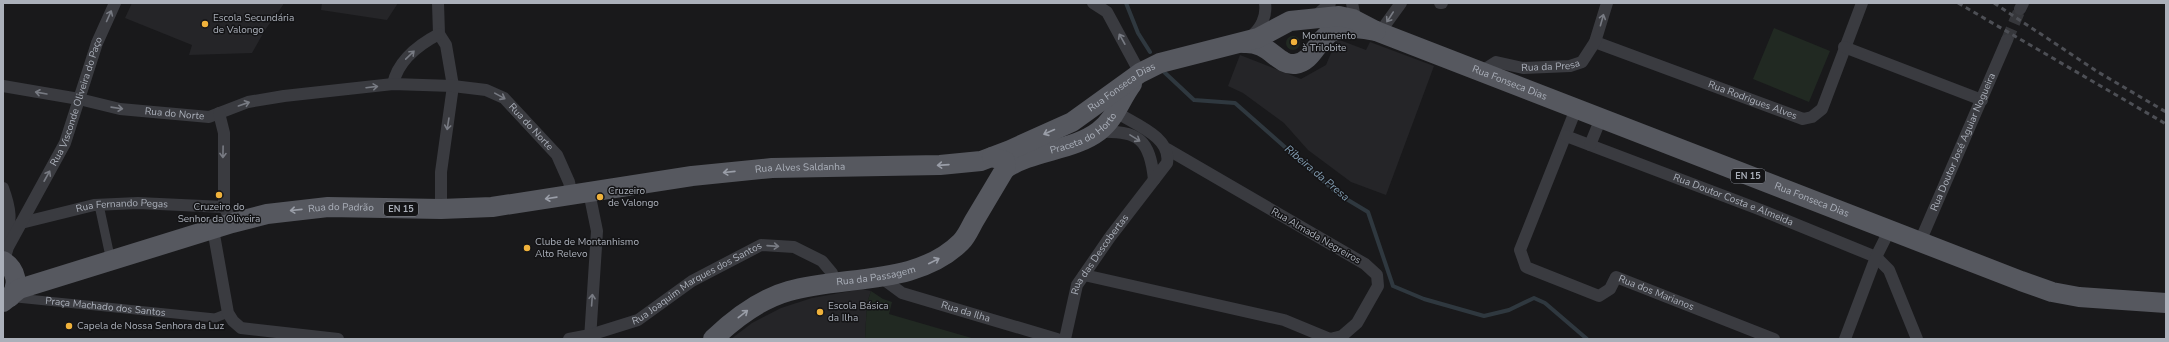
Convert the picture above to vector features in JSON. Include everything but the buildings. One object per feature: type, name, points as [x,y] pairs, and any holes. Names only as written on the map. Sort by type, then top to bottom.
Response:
[{"type":"main road","name":"Rua Fonseca Dias","points":[[1286,30],[1339,16],[1362,20],[1576,109],[1919,244],[2052,292],[2079,297],[2166,303]]},
{"type":"main road","name":"Rua Fonseca Dias","points":[[1286,30],[1279,60],[1292,65],[1306,60],[1318,44],[1335,30],[1342,29],[1362,20]]},
{"type":"main road","name":"Rua Fonseca Dias","points":[[1002,159],[1072,122],[1140,73],[1160,64],[1241,43],[1258,44],[1286,30],[1304,24],[1318,44]]},
{"type":"main road","name":"Praceta do Horto","points":[[1002,159],[1023,160],[1085,139],[1098,132],[1116,112],[1140,73]]},
{"type":"main road","points":[[1072,122],[1101,111],[1116,112]]},
{"type":"main road","name":"Rua Alves Saldanha","points":[[580,193],[692,176],[772,168],[940,165],[1002,159]]},
{"type":"main road","name":"Rua da Passagem","points":[[713,339],[747,310],[766,299],[788,291],[917,269],[933,262],[962,241],[1002,159]]},
{"type":"main road","name":"Rua do Padrão","points":[[214,229],[228,215],[267,214],[315,208],[441,210],[492,207],[580,193]]},
{"type":"main road","name":"Praça Machado dos Santos","points":[[7,300],[19,290],[214,229]]},
{"type":"main road","points":[[7,300],[15,287],[8,266]]},
{"type":"main road","name":"Praça Machado dos Santos","points":[[8,266],[26,281],[36,283],[53,279]]},
{"type":"street","name":"Rua Visconde Oliveira do Paço","points":[[8,266],[5,257],[8,247],[65,143],[97,43],[115,3]]},
{"type":"street","points":[[438,3],[439,34],[446,45],[453,86],[441,172],[441,210]]},
{"type":"street","points":[[1093,3],[1107,12],[1140,73]]},
{"type":"street","points":[[1286,30],[1330,3]]},
{"type":"street","points":[[1318,44],[1333,25],[1346,24],[1362,20],[1402,3]]},
{"type":"street","name":"Rua da Presa","points":[[1482,71],[1496,62],[1523,68],[1570,66],[1582,62],[1596,42],[1607,3]]},
{"type":"street","points":[[1862,3],[1844,48],[1982,100]]},
{"type":"street","points":[[1265,7],[1286,30]]},
{"type":"street","points":[[1265,7],[1286,30]]},
{"type":"street","points":[[1241,43],[1258,29],[1265,7]]},
{"type":"street","points":[[393,84],[396,71],[408,56],[424,42],[439,34]]},
{"type":"street","name":"Rua Doutor José Aguiar Nogueira","points":[[1919,244],[2007,40]]},
{"type":"street","name":"Rua Rodrigues Alves","points":[[1596,42],[1803,119],[1812,117],[1822,109],[1844,48]]},
{"type":"street","name":"Rua do Norte","points":[[3,86],[79,99],[100,106],[208,117],[248,102],[284,96],[393,84],[453,86],[486,90],[504,98],[557,155],[569,182],[580,193],[597,231],[590,337]]},
{"type":"street","name":"Rua dos Marianos","points":[[1576,109],[1520,250],[1526,267],[1599,296],[1610,289],[1616,277],[1774,339]]},
{"type":"street","points":[[1116,112],[1156,137],[1166,149]]},
{"type":"street","points":[[219,113],[224,133],[228,215]]},
{"type":"street","points":[[1590,145],[1601,118]]},
{"type":"street","points":[[1098,132],[1120,132],[1132,135],[1144,144],[1152,159],[1154,180]]},
{"type":"street","name":"Rua Doutor Costa e Almeida","points":[[1566,136],[1761,210],[1876,257]]},
{"type":"street","name":"Rua das Descobertas","points":[[1065,339],[1077,285],[1167,163],[1166,149]]},
{"type":"street","name":"Rua Almada Negreiros","points":[[1084,275],[1284,320],[1330,339],[1342,336],[1357,323],[1378,286],[1377,275],[1365,264],[1166,149]]},
{"type":"street","points":[[5,193],[14,205],[18,206],[34,198]]},
{"type":"street","points":[[3,242],[10,224],[5,193]]},
{"type":"street","name":"Rua Fernando Pegas","points":[[21,223],[99,205],[138,204],[228,215]]},
{"type":"street","points":[[99,205],[111,261]]},
{"type":"street","points":[[214,229],[228,314],[233,322],[241,328],[338,339]]},
{"type":"street","points":[[1846,339],[1876,257],[1889,231]]},
{"type":"street","name":"Rua Joaquim Marques dos Santos","points":[[569,339],[590,337],[638,320],[692,281],[761,245],[794,247],[822,261],[832,273],[834,282]]},
{"type":"street","points":[[1876,257],[1889,270],[1917,339]]},
{"type":"street","name":"Rua da Ilha","points":[[879,276],[902,293],[1041,337],[1057,339]]},
{"type":"street","name":"Praça Machado dos Santos","points":[[7,300],[17,298],[215,318],[228,314]]},
{"type":"shaded area","name":"Escola Secundária de Valongo","points":[[132,3],[283,3],[283,5],[265,30],[252,53],[189,55],[192,45],[125,18]]},
{"type":"shaded area","name":"Escola Secundária de Valongo","points":[[322,3],[398,3],[387,20],[321,10]]},
{"type":"shaded area","points":[[1774,28],[1830,51],[1809,102],[1753,79]]},
{"type":"shaded area","points":[[1293,36],[1298,38],[1300,43],[1298,48],[1293,50],[1288,48],[1286,43],[1288,38]]},
{"type":"shaded area","points":[[1337,39],[1366,50],[1370,42],[1434,66],[1386,195],[1351,182],[1308,150],[1284,123],[1243,93],[1228,86],[1240,55],[1301,79],[1326,65]]},
{"type":"shaded area","name":"Escola Básica da Ilha","points":[[862,289],[871,291],[867,303],[865,339],[731,339],[752,323],[781,308],[812,298]]},
{"type":"shaded area","points":[[871,291],[883,299],[892,302],[889,314],[975,339],[865,339],[867,303]]},
{"type":"waterway","name":"Ribeira da Presa","points":[[1126,3],[1138,33],[1150,52]]},
{"type":"waterway","name":"Ribeira da Presa","points":[[1163,71],[1194,100],[1235,103],[1338,194],[1368,212],[1393,286],[1424,299],[1484,316],[1509,310],[1534,298],[1545,303],[1587,339]]},
{"type":"tunnel","points":[[2007,40],[2020,9]]},
{"type":"railway","points":[[1958,3],[2166,124]]},
{"type":"railway","points":[[1994,3],[2098,72],[2166,112]]},
{"type":"place","name":"Escola Secundária de Valongo","points":[[205,24]]},
{"type":"place","name":"Monumento à Trilobite","points":[[1294,42]]},
{"type":"place","name":"Cruzeiro do Senhor da Oliveira","points":[[219,195]]},
{"type":"place","name":"Cruzeiro de Valongo","points":[[600,197]]},
{"type":"place","name":"Clube de Montanhismo Alto Relevo","points":[[527,248]]},
{"type":"place","name":"Escola Básica da Ilha","points":[[820,312]]},
{"type":"place","name":"Capela de Nossa Senhora da Luz","points":[[69,326]]}]
